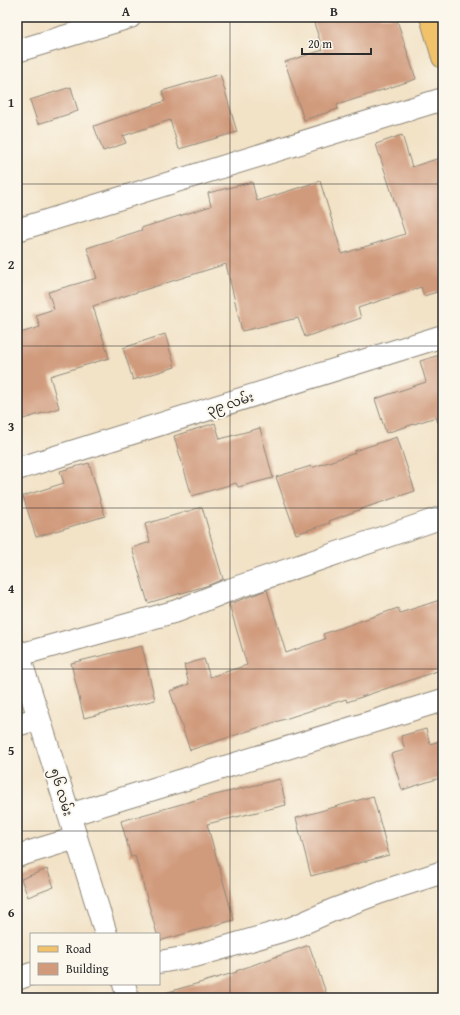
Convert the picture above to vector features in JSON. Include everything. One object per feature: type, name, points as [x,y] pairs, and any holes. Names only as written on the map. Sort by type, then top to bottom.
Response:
[{"type":"main road","points":[[431,17],[443,57]]},
{"type":"street","points":[[17,51],[130,17]]},
{"type":"street","points":[[17,230],[443,99]]},
{"type":"street","name":"၃၉ လမ်း","points":[[17,469],[443,336]]},
{"type":"street","points":[[18,653],[177,611],[232,589],[443,517]]},
{"type":"street","name":"၅၆ လမ်း","points":[[18,653],[106,933]]},
{"type":"street","points":[[69,815],[443,700]]},
{"type":"street","points":[[17,725],[39,718]]},
{"type":"street","points":[[17,856],[76,838]]},
{"type":"street","points":[[160,962],[195,956],[292,928],[333,910],[381,892],[443,872]]},
{"type":"street","points":[[17,979],[30,974]]},
{"type":"street","points":[[124,985],[128,998]]},
{"type":"building","points":[[312,17],[396,17],[416,79],[337,105],[338,109],[304,120],[285,62],[323,50]]},
{"type":"building","points":[[220,74],[237,132],[179,149],[170,120],[123,136],[126,143],[103,151],[94,126],[165,101],[162,91]]},
{"type":"building","points":[[71,87],[78,111],[38,124],[30,100]]},
{"type":"building","points":[[402,135],[412,167],[443,157],[443,290],[424,296],[421,287],[358,308],[361,318],[305,337],[298,318],[242,331],[226,264],[93,306],[109,358],[50,376],[59,408],[17,421],[17,334],[40,327],[36,315],[54,309],[48,292],[97,278],[87,248],[142,230],[141,228],[211,206],[208,193],[252,182],[257,201],[320,181],[342,254],[405,234],[376,144]]},
{"type":"building","points":[[165,334],[175,367],[133,380],[123,348]]},
{"type":"building","points":[[443,354],[443,421],[438,422],[436,417],[386,433],[375,399],[426,382],[420,361]]},
{"type":"building","points":[[215,423],[220,439],[260,428],[273,478],[238,487],[236,483],[192,496],[174,436]]},
{"type":"building","points":[[397,437],[415,491],[367,507],[329,521],[330,523],[296,534],[276,477],[311,466],[311,468],[355,453],[354,451]]},
{"type":"building","points":[[89,463],[105,516],[36,537],[23,496],[64,483],[60,471]]},
{"type":"building","points":[[202,507],[223,579],[209,585],[148,603],[132,548],[150,542],[145,524]]},
{"type":"building","points":[[267,590],[286,653],[325,639],[323,634],[398,608],[400,613],[443,599],[443,669],[347,702],[346,699],[190,750],[170,691],[189,684],[184,665],[204,659],[210,677],[247,665],[229,604]]},
{"type":"building","points":[[142,646],[155,700],[84,718],[71,663]]},
{"type":"building","points":[[426,729],[430,744],[443,740],[443,777],[402,790],[391,754],[405,750],[401,736]]},
{"type":"building","points":[[280,779],[286,805],[207,824],[234,920],[160,941],[160,933],[157,933],[135,856],[131,857],[121,821],[203,798]]},
{"type":"building","points":[[373,796],[389,855],[311,876],[296,818]]},
{"type":"building","points":[[47,869],[54,887],[28,897],[21,879]]},
{"type":"building","points":[[309,945],[328,998],[166,998],[165,993],[237,972],[236,971]]}]
